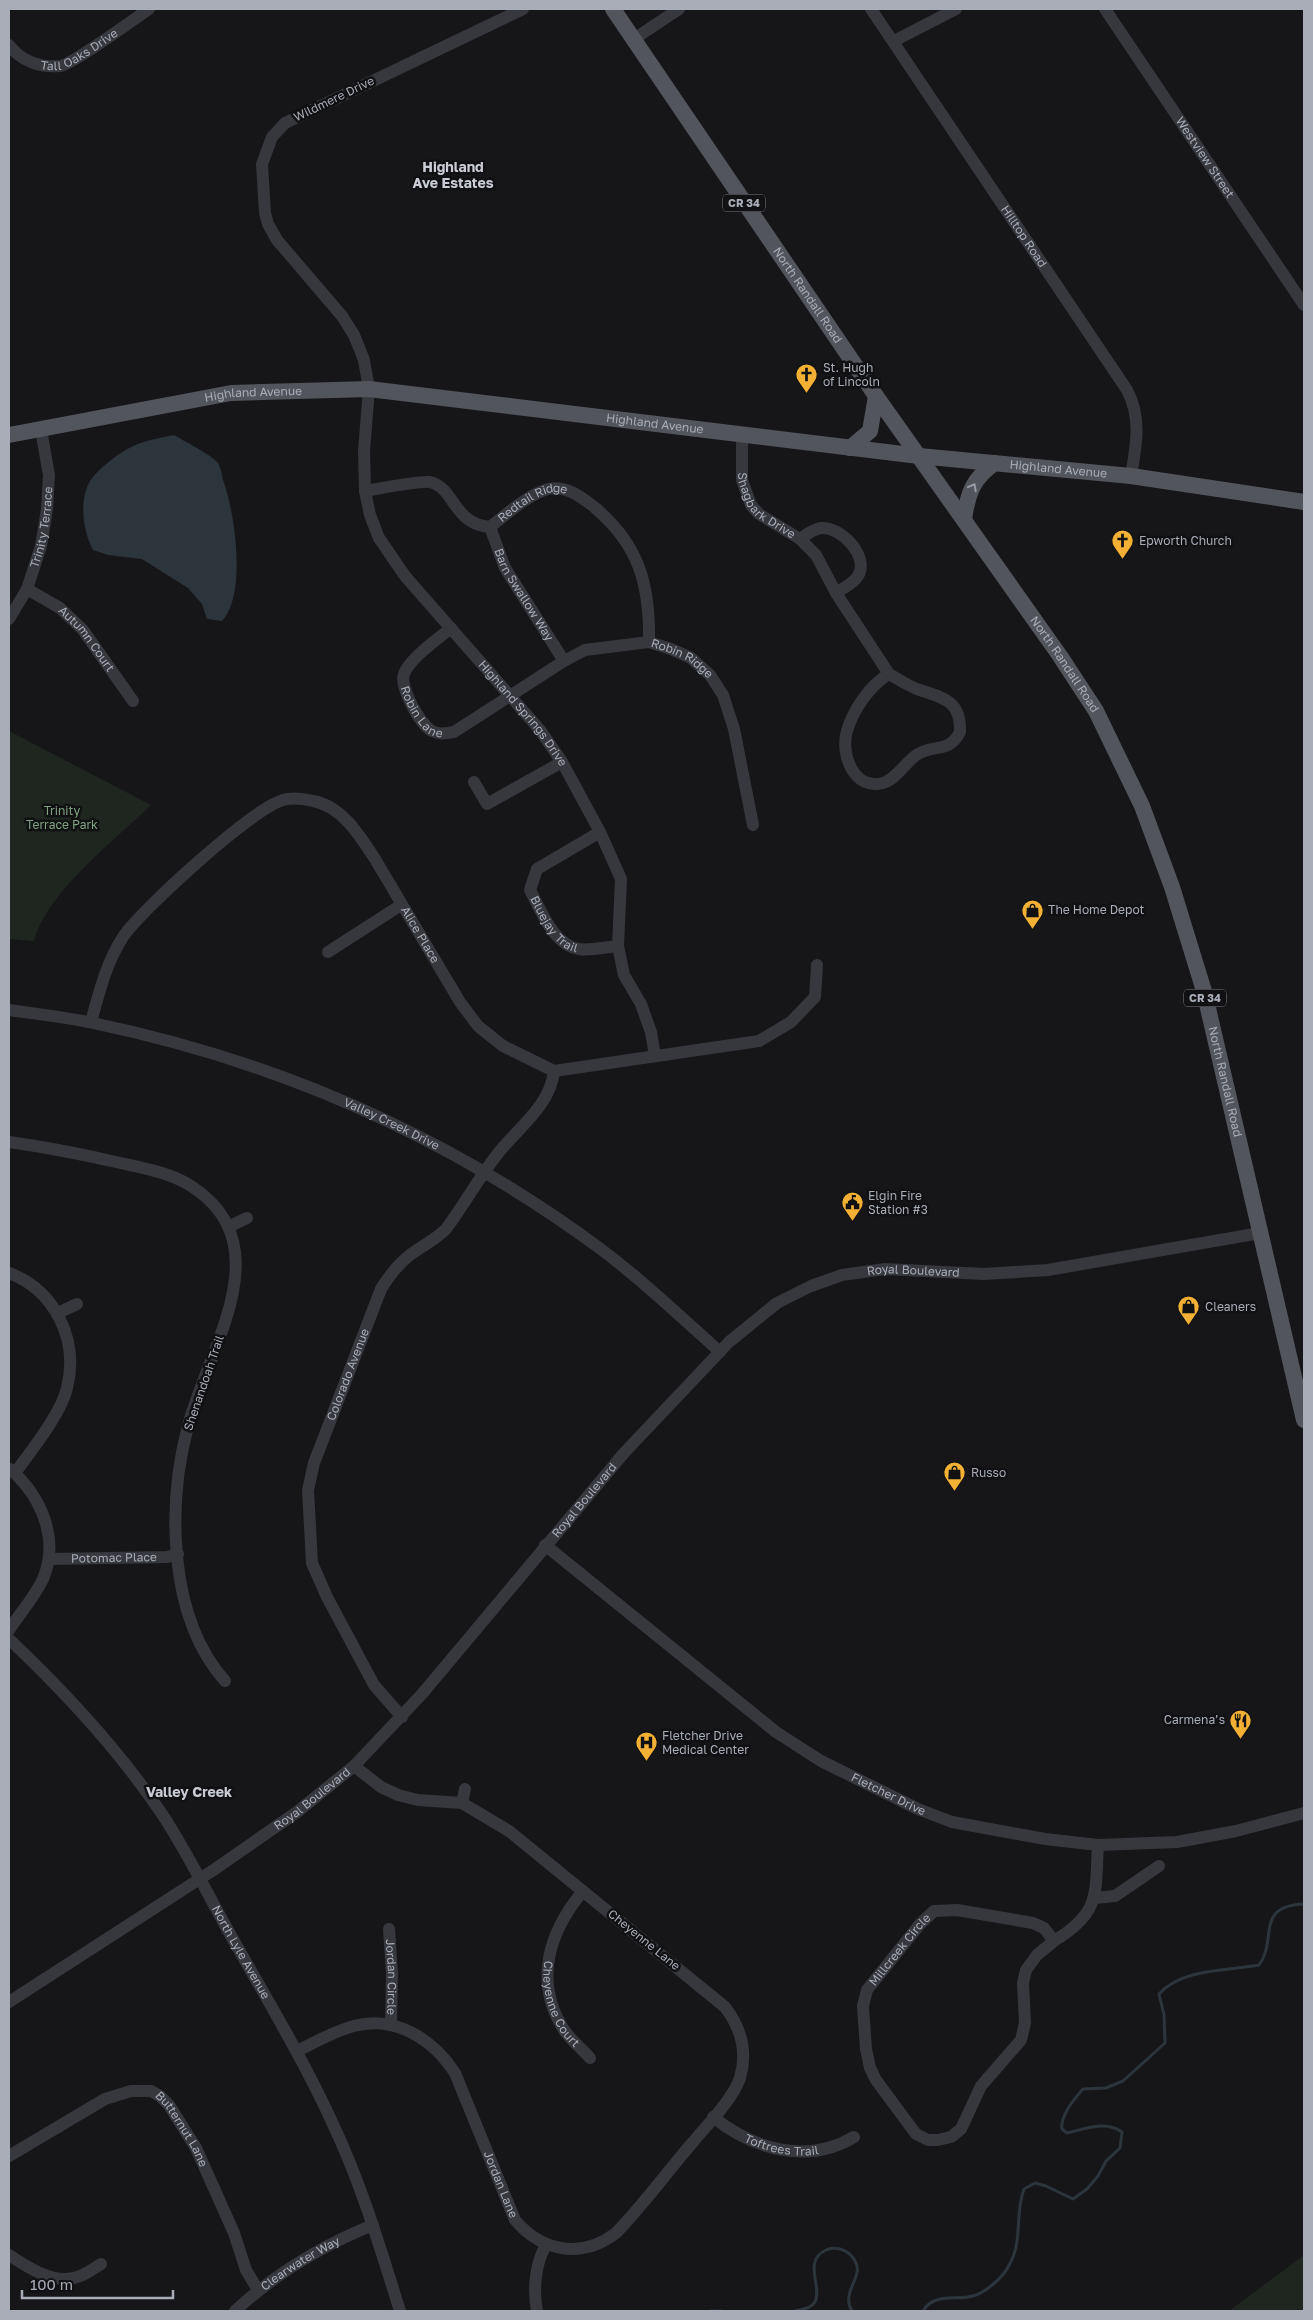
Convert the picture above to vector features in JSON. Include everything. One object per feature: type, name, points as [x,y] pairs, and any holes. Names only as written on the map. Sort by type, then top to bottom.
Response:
[{"type":"main road","name":"North Randall Road","points":[[613,9],[876,396],[1060,656],[1096,711],[1142,806],[1172,887],[1204,991],[1304,1420]]},
{"type":"main road","name":"Highland Avenue","points":[[9,436],[231,393],[369,389],[920,456],[1131,476],[1304,502]]},
{"type":"main road","points":[[850,448],[870,431],[876,396]]},
{"type":"main road","points":[[964,519],[967,498],[977,479],[981,473],[995,463]]},
{"type":"street","name":"Tall Oaks Drive","points":[[9,45],[16,54],[36,65],[62,66],[149,9]]},
{"type":"street","name":"Wildmere Drive","points":[[369,389],[367,368],[348,324],[276,240],[268,224],[262,173],[266,152],[272,137],[288,121],[523,9]]},
{"type":"street","points":[[634,39],[679,9]]},
{"type":"street","name":"Hilltop Road","points":[[871,9],[1127,390],[1133,403],[1137,428],[1131,476]]},
{"type":"street","points":[[894,41],[956,9]]},
{"type":"street","name":"Westview Street","points":[[1105,9],[1304,305]]},
{"type":"street","name":"Highland Springs Drive","points":[[369,389],[364,451],[365,491],[370,515],[379,538],[392,559],[540,730],[562,762],[600,832],[621,879],[618,946],[624,975],[641,1004],[651,1032],[655,1056]]},
{"type":"street","name":"Trinity Terrace","points":[[9,619],[27,589],[41,546],[47,510],[49,475],[41,430]]},
{"type":"street","name":"Shagbark Drive","points":[[742,435],[742,480],[748,500],[759,514],[800,539],[820,561],[836,593],[889,674],[917,689],[946,699],[958,714],[960,732],[952,744],[925,751],[909,760],[887,782],[881,784],[868,783],[852,772],[846,755],[846,733],[864,697],[876,683],[889,674]]},
{"type":"street","name":"Redtail Ridge","points":[[365,491],[430,482],[440,488],[469,522],[490,527],[528,499],[549,489],[565,490],[579,494],[621,532],[630,548],[639,568],[646,595],[649,618],[649,642]]},
{"type":"street","name":"Barn Swallow Way","points":[[490,527],[505,568],[564,661]]},
{"type":"street","name":"Shagbark Drive","points":[[800,539],[820,528],[833,529],[843,535],[857,554],[861,565],[859,575],[836,593]]},
{"type":"street","name":"Autumn Court","points":[[27,589],[60,608],[83,630],[133,700]]},
{"type":"street","name":"Robin Lane","points":[[451,628],[410,664],[404,674],[404,690],[425,726],[442,734],[454,732],[510,696]]},
{"type":"street","name":"Robin Ridge","points":[[510,696],[564,661],[585,650],[649,642],[691,658],[710,675],[723,695],[734,729],[753,825]]},
{"type":"street","points":[[474,782],[487,804],[562,762]]},
{"type":"street","name":"Alice Place","points":[[91,1022],[111,958],[136,920],[229,836],[283,800],[315,801],[336,811],[360,837],[460,1002],[478,1026],[503,1046],[554,1071]]},
{"type":"street","name":"Bluejay Trail","points":[[600,832],[537,869],[530,890],[552,930],[565,943],[579,949],[618,946]]},
{"type":"street","points":[[328,952],[401,905]]},
{"type":"street","points":[[554,1071],[759,1041],[791,1022],[816,997],[817,965]]},
{"type":"street","name":"Valley Creek Drive","points":[[9,1010],[91,1022],[191,1046],[256,1066],[319,1089],[415,1134],[484,1174],[598,1247],[650,1288],[720,1352]]},
{"type":"street","name":"Colorado Avenue","points":[[402,1717],[374,1685],[326,1597],[312,1563],[308,1490],[314,1463],[381,1289],[394,1269],[410,1254],[437,1238],[446,1229],[510,1139],[542,1104],[552,1085],[554,1071]]},
{"type":"street","name":"Shenandoah Trail","points":[[9,1142],[89,1156],[175,1178],[203,1195],[223,1214],[230,1226],[234,1250],[235,1291],[188,1426],[176,1501],[174,1532],[183,1589],[192,1623],[204,1652],[226,1681]]},
{"type":"street","points":[[230,1226],[247,1218]]},
{"type":"street","name":"Royal Boulevard","points":[[9,2002],[201,1878],[297,1812],[354,1766],[402,1717],[624,1453],[720,1352],[748,1325],[776,1303],[804,1288],[842,1275],[885,1269],[984,1274],[1048,1270],[1260,1233]]},
{"type":"street","points":[[9,1273],[21,1277],[37,1289],[58,1313],[64,1327],[70,1358],[67,1388],[61,1404],[12,1470],[30,1489],[40,1507],[48,1533],[50,1559],[33,1597],[9,1630]]},
{"type":"street","points":[[58,1313],[77,1304]]},
{"type":"street","name":"Fletcher Drive","points":[[545,1545],[776,1732],[821,1761],[918,1810],[952,1822],[1045,1839],[1098,1845],[1177,1842],[1236,1831],[1304,1813]]},
{"type":"street","name":"Potomac Place","points":[[50,1559],[166,1557],[178,1554]]},
{"type":"street","name":"North Lyle Avenue","points":[[9,1639],[72,1702],[141,1784],[201,1878],[232,1938],[297,2051],[333,2123],[372,2225],[400,2311]]},
{"type":"street","name":"Cheyenne Lane","points":[[354,1766],[381,1786],[398,1795],[418,1800],[462,1803],[509,1831],[714,1996],[732,2016],[742,2038],[743,2064],[739,2081],[713,2118]]},
{"type":"street","points":[[462,1803],[465,1789]]},
{"type":"street","name":"Millcreek Circle","points":[[1054,1941],[1044,1928],[1033,1923],[957,1910],[940,1910],[930,1914],[920,1924],[869,1987],[863,2006],[868,2062],[876,2080],[916,2134],[928,2140],[938,2140],[951,2137],[962,2129],[981,2086],[1020,2040],[1025,2023],[1024,1983],[1026,1970],[1037,1955],[1054,1941],[1079,1925],[1086,1916],[1095,1898],[1098,1845]]},
{"type":"street","points":[[1095,1898],[1116,1896],[1159,1866]]},
{"type":"street","name":"Cheyenne Court","points":[[584,1891],[566,1913],[557,1929],[551,1946],[548,1969],[550,1995],[560,2023],[590,2058]]},
{"type":"street","name":"Jordan Circle","points":[[389,1928],[392,1974],[391,2025]]},
{"type":"street","name":"Jordan Lane","points":[[297,2051],[356,2025],[391,2025],[428,2041],[447,2061],[461,2086],[511,2213],[529,2235],[546,2245],[567,2248],[590,2246],[616,2233],[713,2118]]},
{"type":"street","name":"Butternut Lane","points":[[9,2156],[105,2099],[131,2091],[151,2090],[169,2105],[196,2148],[231,2226],[246,2270],[258,2290]]},
{"type":"street","name":"Toftrees Trail","points":[[713,2118],[739,2136],[765,2147],[786,2151],[805,2151],[834,2146],[854,2136]]},
{"type":"street","name":"Clearwater Way","points":[[235,2311],[258,2290],[329,2246],[372,2225]]},
{"type":"street","points":[[537,2311],[536,2277],[539,2261],[546,2245]]},
{"type":"street","points":[[9,2255],[51,2277],[64,2279],[78,2277],[102,2264]]},
{"type":"green space","name":"Trinity Terrace Park","points":[[9,731],[151,805],[102,850],[67,886],[41,923],[34,941],[9,939]]},
{"type":"green space","points":[[1304,2255],[1304,2311],[1229,2311]]},
{"type":"shaded area","points":[[174,435],[214,459],[221,470],[235,532],[236,553],[234,592],[230,609],[222,621],[207,619],[202,604],[188,588],[142,559],[108,555],[93,550],[87,534],[83,508],[84,499],[89,483],[97,472],[115,457],[133,446]]},
{"type":"waterway","points":[[923,2311],[934,2301],[976,2295],[999,2279],[1008,2267],[1016,2247],[1021,2199],[1024,2189],[1035,2183],[1046,2186],[1073,2199],[1087,2189],[1098,2176],[1106,2161],[1120,2148],[1122,2132],[1115,2128],[1095,2126],[1067,2133],[1062,2129],[1063,2119],[1065,2113],[1083,2089],[1106,2088],[1123,2081],[1165,2043],[1164,2015],[1159,1994],[1180,1979],[1193,1975],[1259,1965],[1267,1945],[1273,1918],[1279,1911],[1288,1906],[1304,1904]]},
{"type":"waterway","points":[[795,2311],[809,2307],[815,2302],[817,2296],[814,2275],[815,2261],[826,2250],[834,2248],[849,2253],[857,2267],[849,2297],[852,2311]]},
{"type":"waterway","points":[[710,2311],[722,2311]]},
{"type":"place","name":"St. Hugh of Lincoln","points":[[807,394]]},
{"type":"place","name":"Epworth Church","points":[[1123,560]]},
{"type":"place","name":"The Home Depot","points":[[1032,929]]},
{"type":"place","name":"Elgin Fire Station #3","points":[[852,1222]]},
{"type":"place","name":"Cleaners","points":[[1189,1326]]},
{"type":"place","name":"Russo","points":[[955,1492]]},
{"type":"place","name":"Carmena’s","points":[[1241,1739]]},
{"type":"place","name":"Fletcher Drive Medical Center","points":[[646,1762]]},
{"type":"district","name":"Highland Ave Estates","points":[[453,176]]},
{"type":"district","name":"Valley Creek","points":[[189,1792]]}]
